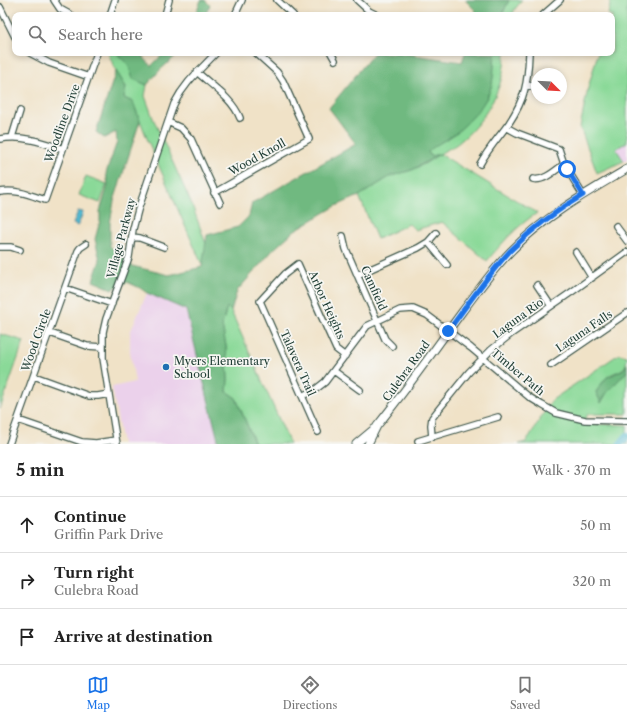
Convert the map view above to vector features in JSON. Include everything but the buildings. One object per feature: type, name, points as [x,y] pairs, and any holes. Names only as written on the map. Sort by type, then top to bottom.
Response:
[{"type":"main road","name":"Culebra Road","points":[[368,444],[377,426],[488,277],[511,251],[539,226],[583,195],[627,169]]},
{"type":"main road","name":"Culebra Road","points":[[356,444],[377,426]]},
{"type":"street","points":[[54,0],[60,8],[66,12]]},
{"type":"street","points":[[111,12],[115,0]]},
{"type":"street","points":[[166,12],[170,0]]},
{"type":"street","points":[[236,12],[242,0]]},
{"type":"street","points":[[277,0],[290,12]]},
{"type":"street","points":[[357,0],[371,12]]},
{"type":"street","points":[[547,12],[560,0]]},
{"type":"street","points":[[0,8],[12,31]]},
{"type":"street","points":[[36,56],[49,63],[89,77]]},
{"type":"street","name":"Woodline Drive","points":[[0,192],[18,192],[45,200],[96,56]]},
{"type":"street","name":"Village Parkway","points":[[116,442],[102,347],[104,325],[129,257],[138,210],[168,122],[179,95],[197,72],[213,56]]},
{"type":"street","name":"Wood Knoll","points":[[214,193],[309,139],[283,81],[279,75],[259,56]]},
{"type":"street","points":[[333,56],[335,60]]},
{"type":"street","points":[[480,164],[492,144],[506,127],[522,99],[526,85],[529,56]]},
{"type":"street","points":[[197,72],[230,101],[240,118]]},
{"type":"street","points":[[526,85],[531,86]]},
{"type":"street","points":[[12,137],[20,111]]},
{"type":"street","points":[[168,122],[181,128],[191,139],[214,193],[220,203]]},
{"type":"street","points":[[506,127],[517,133],[559,149],[564,164],[583,195]]},
{"type":"street","points":[[0,139],[12,137],[31,139],[63,149]]},
{"type":"street","points":[[533,179],[537,180],[544,177],[554,172],[564,164]]},
{"type":"street","points":[[616,226],[627,241]]},
{"type":"street","points":[[357,275],[418,248],[428,242],[436,233]]},
{"type":"street","name":"Camfield","points":[[342,236],[346,249],[377,320],[386,339],[392,346]]},
{"type":"street","points":[[132,237],[140,238],[164,247]]},
{"type":"street","points":[[428,242],[447,265]]},
{"type":"street","name":"Wood Circle","points":[[10,444],[78,251],[86,244]]},
{"type":"street","points":[[0,247],[11,247],[20,250]]},
{"type":"street","points":[[576,252],[592,278]]},
{"type":"street","name":"Laguna Rio","points":[[432,437],[430,425],[432,418],[456,387],[484,357],[510,334],[592,278],[627,252]]},
{"type":"street","name":"Arbor Heights","points":[[260,301],[285,274],[298,264],[336,348],[345,356]]},
{"type":"street","points":[[537,285],[551,306]]},
{"type":"street","points":[[65,288],[112,304]]},
{"type":"street","name":"Talavera Trail","points":[[260,301],[318,432]]},
{"type":"street","name":"Timber Path","points":[[302,396],[322,385],[364,329],[377,320],[400,310],[412,309],[422,312],[484,357],[529,397],[556,413],[585,420],[627,420]]},
{"type":"street","name":"Laguna Falls","points":[[551,364],[627,313]]},
{"type":"street","points":[[50,333],[87,346],[102,347]]},
{"type":"street","points":[[334,370],[360,390]]},
{"type":"street","points":[[34,376],[89,396],[109,394]]},
{"type":"street","points":[[418,441],[498,417]]},
{"type":"street","points":[[18,420],[82,442],[116,442]]},
{"type":"shaded area","points":[[627,142],[627,159],[624,161],[616,149]]},
{"type":"shaded area","name":"Myers Elementary School","points":[[147,293],[186,310],[219,444],[122,444],[112,387],[135,382],[130,351],[130,333]]},
{"type":"green space","points":[[201,0],[205,0],[210,5],[206,12],[196,12]]},
{"type":"green space","points":[[465,0],[509,0],[503,12],[476,11]]},
{"type":"green space","points":[[509,0],[522,0],[514,12],[503,12]]},
{"type":"green space","points":[[611,0],[627,0],[627,142],[616,149],[624,161],[597,173],[580,127],[588,88],[597,56],[615,56],[615,12],[609,12]]},
{"type":"green space","points":[[109,56],[119,56],[128,64],[133,79],[147,85],[145,96],[153,118],[192,205],[206,244],[203,267],[148,141],[133,102],[124,98],[126,87]]},
{"type":"green space","points":[[119,56],[143,56],[151,66],[161,56],[176,56],[160,70],[147,85],[133,79],[128,64]]},
{"type":"green space","points":[[372,56],[421,56],[462,62],[464,56],[495,56],[494,72],[490,91],[482,105],[467,123],[456,133],[428,152],[431,156],[440,154],[412,170],[391,176],[359,196],[336,206],[295,230],[273,250],[237,291],[231,311],[227,307],[222,325],[226,346],[228,379],[227,392],[236,398],[255,444],[219,444],[186,310],[147,293],[127,282],[112,289],[93,281],[100,260],[95,239],[100,221],[100,211],[108,185],[106,173],[117,142],[116,132],[104,138],[96,132],[116,71],[126,87],[124,98],[133,102],[140,121],[114,201],[110,223],[110,246],[132,266],[169,275],[202,267],[207,235],[238,227],[249,216],[252,203],[356,144],[329,108]]},
{"type":"green space","points":[[495,56],[505,56],[504,66],[497,92],[484,115],[467,135],[455,145],[440,154],[537,213],[510,235],[487,261],[442,222],[415,230],[409,224],[377,239],[359,196],[391,176],[412,170],[439,154],[431,156],[428,152],[434,145],[455,134],[487,98],[492,84]]},
{"type":"green space","points":[[86,176],[107,184],[100,203],[79,195]]},
{"type":"green space","points":[[227,306],[231,311],[290,444],[255,444],[236,398],[227,392],[228,379],[226,346],[222,325]]},
{"type":"green space","points":[[0,334],[24,341],[0,409]]},
{"type":"green space","points":[[619,354],[627,356],[625,366],[623,369],[613,373],[605,379],[596,392],[601,403],[606,394],[627,371],[627,414],[588,414],[582,424],[627,425],[627,444],[518,444],[526,442],[552,400]]},
{"type":"green space","points":[[627,364],[627,371],[606,394],[601,403],[596,392],[606,378],[624,369]]},
{"type":"water","points":[[78,211],[83,212],[78,226],[73,224]]},
{"type":"waterway","points":[[620,444],[627,436]]},
{"type":"place","name":"Myers Elementary School","points":[[166,367]]},
{"type":"route","points":[[448,331],[488,277],[511,251],[539,226],[583,195],[567,169]]}]
